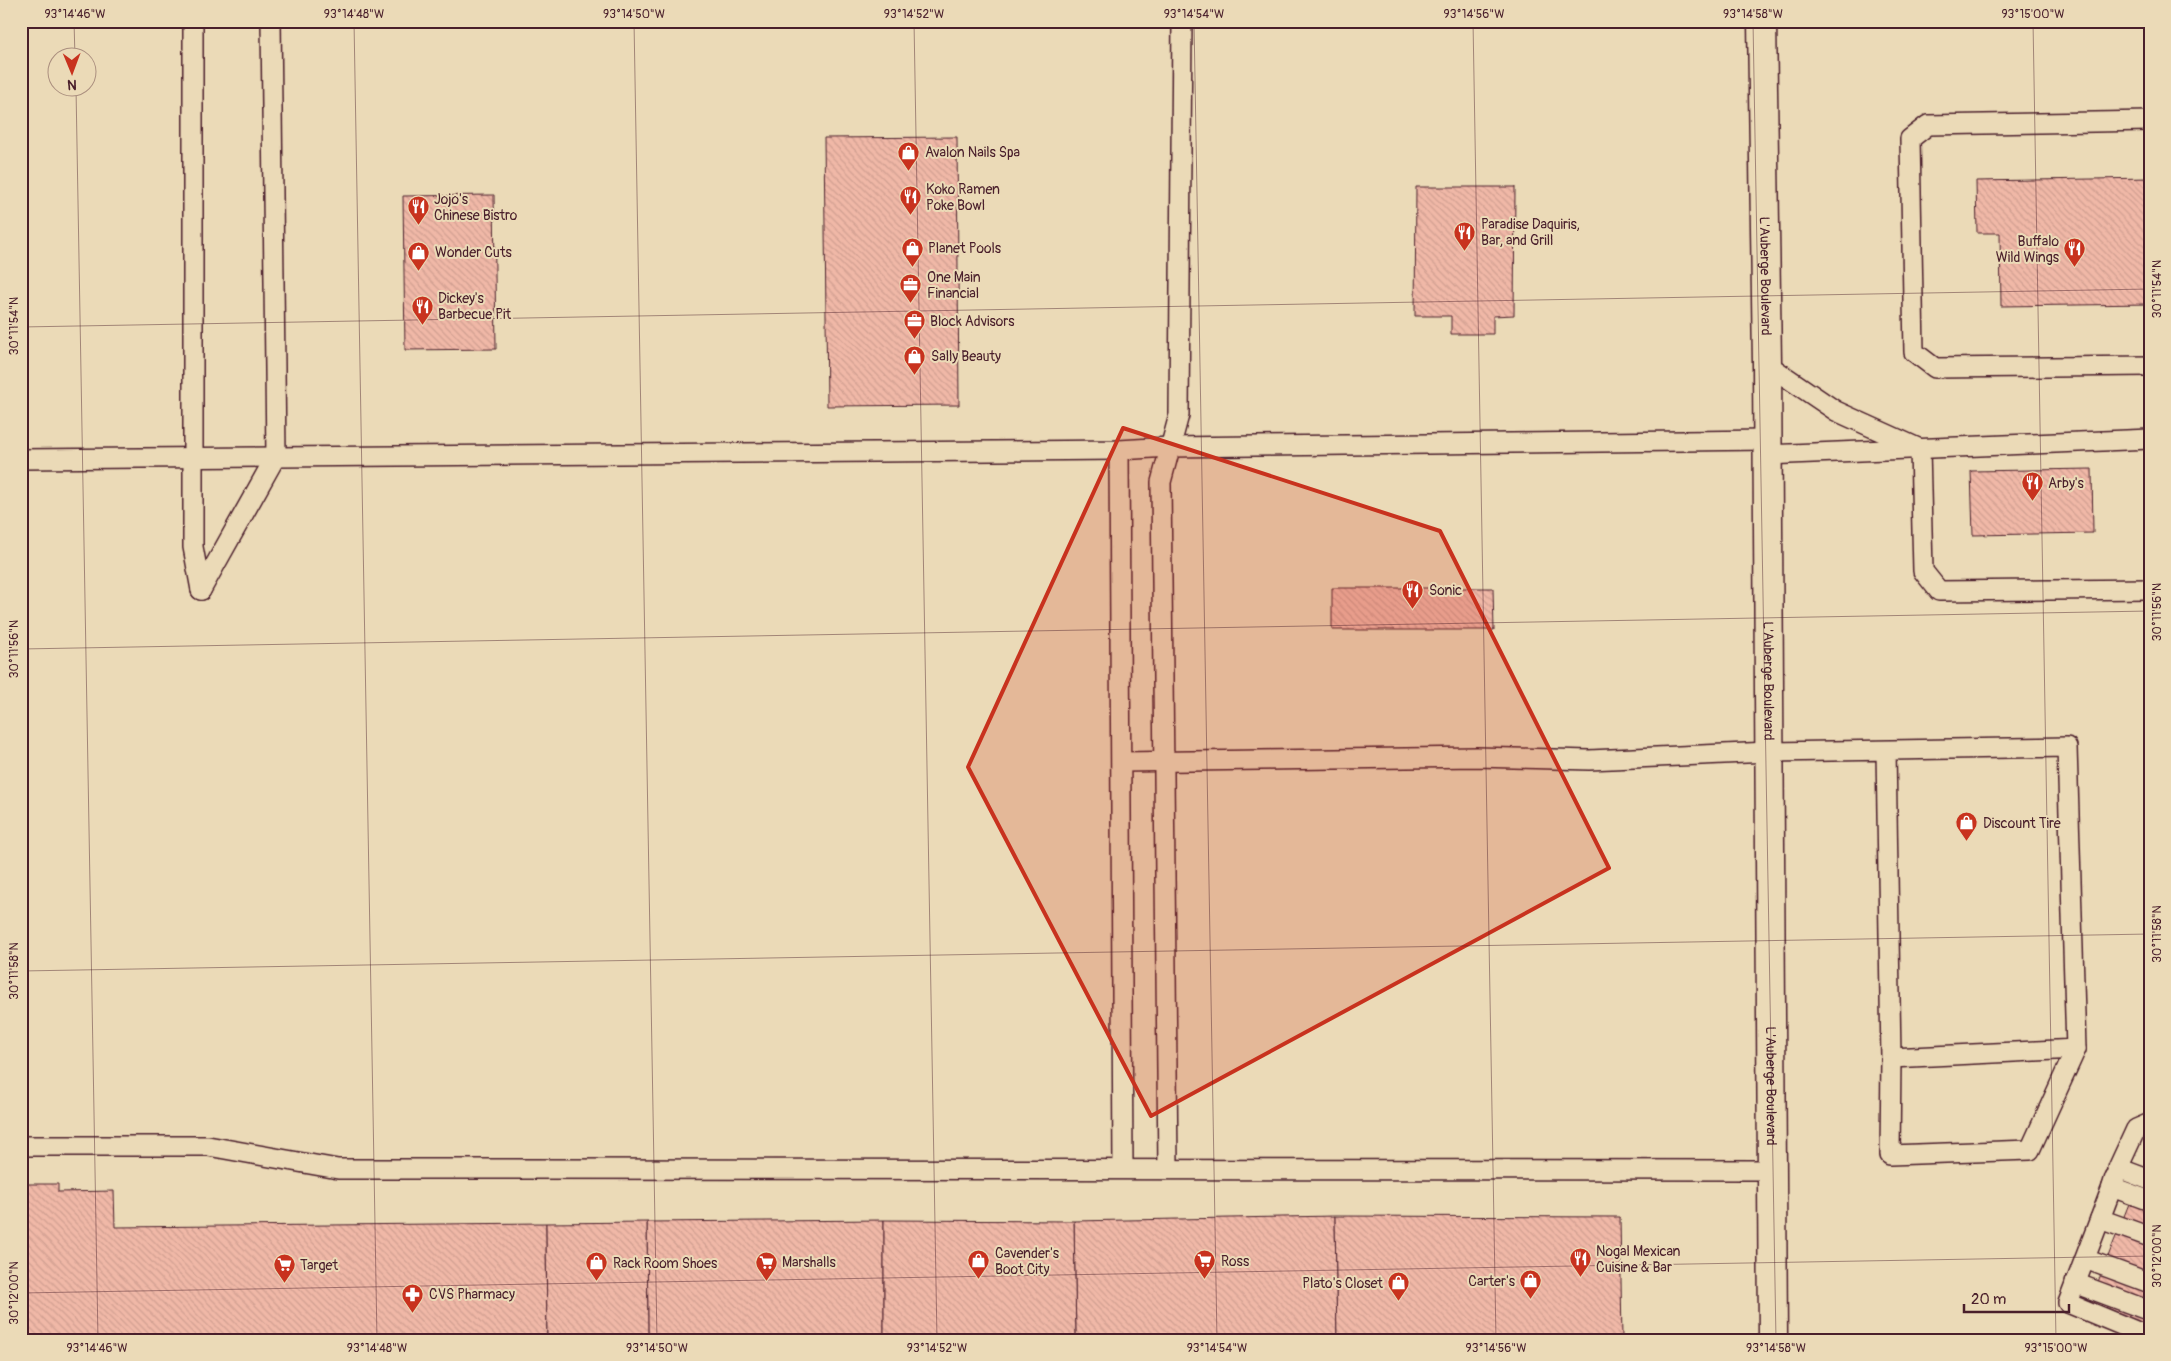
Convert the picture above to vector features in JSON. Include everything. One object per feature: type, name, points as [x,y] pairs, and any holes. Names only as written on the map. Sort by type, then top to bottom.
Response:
[{"type":"street","name":"L'Auberge Boulevard","points":[[1762,21],[1768,448],[1773,1340]]},
{"type":"lane","points":[[194,21],[195,457],[193,547],[201,590],[276,456],[271,21]]},
{"type":"lane","points":[[1168,1168],[1161,482],[1179,415],[1182,21]]},
{"type":"lane","points":[[2150,121],[1928,126],[1910,139],[1914,352],[1935,368],[2150,366]]},
{"type":"lane","points":[[1767,364],[1836,411],[1920,449]]},
{"type":"lane","points":[[21,458],[1119,450],[1169,447],[1920,449],[2150,439]]},
{"type":"lane","points":[[1920,449],[1923,571],[1939,592],[2150,589]]},
{"type":"lane","points":[[1119,450],[1123,1169]]},
{"type":"lane","points":[[1122,762],[1477,757],[1589,760],[1769,752],[2067,747],[2076,1049],[2030,1150],[1890,1155],[1891,1058],[1886,751]]},
{"type":"lane","points":[[1891,1058],[2076,1049]]},
{"type":"lane","points":[[2150,1123],[2136,1129],[2118,1168],[2068,1303],[2150,1337]]},
{"type":"lane","points":[[21,1146],[208,1146],[338,1169],[1168,1168],[1772,1170]]},
{"type":"lane","points":[[2118,1168],[2150,1180]]},
{"type":"lane","points":[[2112,1187],[2150,1201]]},
{"type":"lane","points":[[2100,1219],[2150,1237]]},
{"type":"lane","points":[[2085,1259],[2150,1283]]},
{"type":"lane","points":[[2075,1283],[2150,1311]]},
{"type":"highlighted area","points":[[1123,428],[1440,531],[1609,868],[1151,1116],[968,767]]},
{"type":"building","points":[[957,137],[959,405],[827,406],[824,138]]},
{"type":"building","name":"Buffalo Wild Wings","points":[[2150,178],[2150,304],[2001,306],[2000,233],[1977,233],[1976,181]]},
{"type":"building","name":"Paradise Daquiris, Bar, and Grill","points":[[1416,187],[1515,187],[1514,315],[1493,316],[1493,334],[1451,334],[1451,316],[1415,316]]},
{"type":"building","points":[[494,195],[496,349],[405,350],[403,196]]},
{"type":"building","name":"Arby's","points":[[2092,469],[2093,533],[1973,535],[1971,471]]},
{"type":"building","name":"Sonic","points":[[1332,588],[1493,588],[1494,630],[1332,630]]},
{"type":"building","points":[[2142,1171],[2150,1174],[2150,1340],[2084,1317]]},
{"type":"building","name":"Target","points":[[21,1184],[58,1184],[58,1192],[114,1191],[115,1227],[546,1223],[547,1340],[21,1340]]},
{"type":"building","name":"Ross","points":[[1335,1216],[1337,1340],[1076,1340],[1074,1221]]},
{"type":"building","points":[[1335,1216],[1620,1217],[1622,1340],[1337,1340]]},
{"type":"building","name":"Marshalls","points":[[884,1220],[884,1340],[648,1340],[647,1222]]},
{"type":"building","name":"Cavender's Boot City","points":[[884,1220],[1074,1221],[1076,1340],[884,1340]]},
{"type":"building","name":"Rack Room Shoes","points":[[647,1222],[648,1340],[547,1340],[546,1223]]},
{"type":"place","name":"Avalon Nails Spa","points":[[909,171]]},
{"type":"place","name":"Koko Ramen Poke Bowl","points":[[910,216]]},
{"type":"place","name":"Jojo's Chinese Bistro","points":[[418,226]]},
{"type":"place","name":"Paradise Daquiris, Bar, and Grill","points":[[1465,251]]},
{"type":"place","name":"Planet Pools","points":[[912,267]]},
{"type":"place","name":"Buffalo Wild Wings","points":[[2075,268]]},
{"type":"place","name":"Wonder Cuts","points":[[419,271]]},
{"type":"place","name":"One Main Financial","points":[[911,304]]},
{"type":"place","name":"Dickey's Barbecue Pit","points":[[422,325]]},
{"type":"place","name":"Block Advisors","points":[[914,340]]},
{"type":"place","name":"Sally Beauty","points":[[915,375]]},
{"type":"place","name":"Arby's","points":[[2032,502]]},
{"type":"place","name":"Sonic","points":[[1413,609]]},
{"type":"place","name":"Discount Tire","points":[[1967,842]]},
{"type":"place","name":"Nogal Mexican Cuisine & Bar","points":[[1580,1278]]},
{"type":"place","name":"Cavender's Boot City","points":[[979,1280]]},
{"type":"place","name":"Ross","points":[[1205,1280]]},
{"type":"place","name":"Marshalls","points":[[766,1281]]},
{"type":"place","name":"Rack Room Shoes","points":[[597,1282]]},
{"type":"place","name":"Target","points":[[284,1284]]},
{"type":"place","name":"Carter's","points":[[1531,1300]]},
{"type":"place","name":"Plato's Closet","points":[[1399,1302]]},
{"type":"place","name":"CVS Pharmacy","points":[[413,1313]]}]
